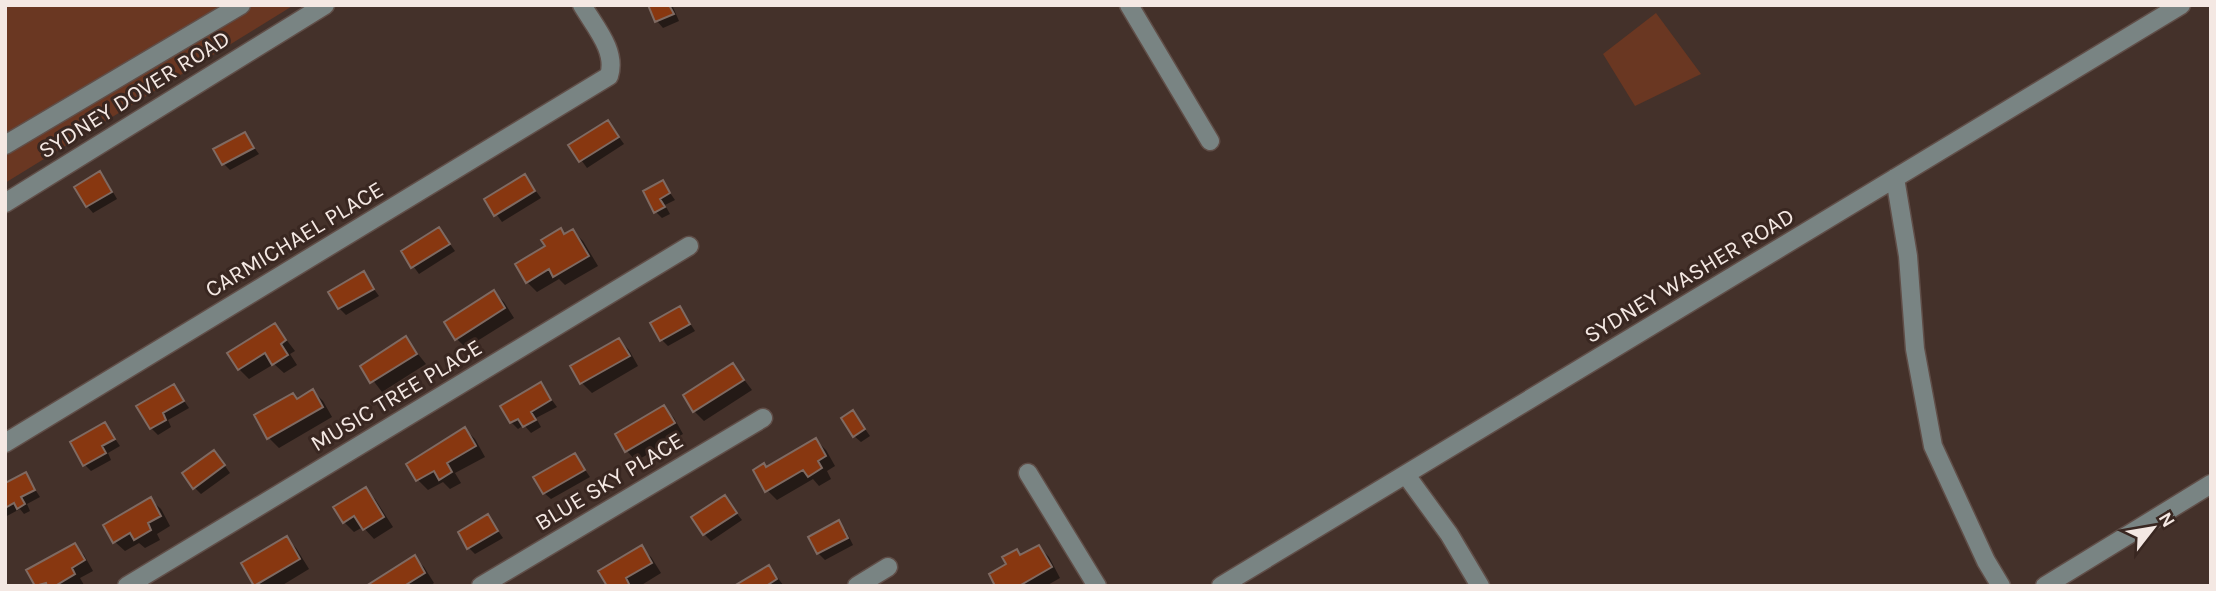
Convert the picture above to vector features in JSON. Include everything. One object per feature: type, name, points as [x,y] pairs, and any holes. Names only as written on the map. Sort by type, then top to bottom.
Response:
[{"type":"street","points":[[5,145],[241,5]]},
{"type":"street","name":"SYDNEY DOVER ROAD","points":[[5,203],[325,5]]},
{"type":"street","name":"CARMICHAEL PLACE","points":[[5,443],[609,76],[612,65],[609,51],[582,5]]},
{"type":"street","points":[[1129,5],[1210,141]]},
{"type":"street","name":"SYDNEY WASHER ROAD","points":[[1221,586],[2181,5]]},
{"type":"street","points":[[1895,178],[1908,256],[1915,349],[1933,446],[1986,561],[2001,586]]},
{"type":"street","name":"MUSIC TREE PLACE","points":[[127,586],[689,246]]},
{"type":"street","name":"BLUE SKY PLACE","points":[[481,586],[762,418]]},
{"type":"street","points":[[1028,473],[1097,586]]},
{"type":"street","points":[[1406,475],[1449,534],[1480,586]]},
{"type":"street","points":[[2045,586],[2211,484]]},
{"type":"street","points":[[858,586],[888,567]]},
{"type":"shaded area","points":[[5,5],[294,5],[5,183]]},
{"type":"shaded area","points":[[1656,13],[1701,74],[1635,106],[1603,54]]},
{"type":"building","points":[[648,5],[669,5],[674,14],[655,22]]},
{"type":"building","points":[[608,120],[619,137],[579,162],[568,145]]},
{"type":"building","points":[[245,132],[254,148],[222,165],[213,149]]},
{"type":"building","points":[[100,171],[112,192],[86,207],[74,187]]},
{"type":"building","points":[[525,174],[535,191],[494,216],[484,199]]},
{"type":"building","points":[[663,180],[670,193],[660,199],[665,207],[654,213],[643,191]]},
{"type":"building","points":[[439,227],[450,244],[411,268],[401,251]]},
{"type":"building","points":[[561,228],[564,234],[573,229],[589,256],[553,277],[549,269],[526,283],[515,264],[545,246],[541,240]]},
{"type":"building","points":[[364,271],[374,289],[338,309],[328,292]]},
{"type":"building","points":[[494,290],[505,308],[455,340],[444,322]]},
{"type":"building","points":[[680,306],[690,324],[660,341],[650,323]]},
{"type":"building","points":[[275,323],[286,340],[281,344],[288,355],[272,365],[265,353],[238,370],[227,353]]},
{"type":"building","points":[[406,336],[417,354],[370,383],[360,366]]},
{"type":"building","points":[[619,338],[630,356],[580,384],[570,366]]},
{"type":"building","points":[[733,363],[744,380],[693,412],[683,395]]},
{"type":"building","points":[[541,382],[551,400],[531,412],[536,420],[523,427],[518,419],[510,423],[500,406]]},
{"type":"building","points":[[174,384],[184,401],[163,413],[166,420],[150,429],[136,406]]},
{"type":"building","points":[[313,389],[323,407],[267,439],[254,415],[293,393],[297,399]]},
{"type":"building","points":[[664,405],[675,423],[625,452],[615,434]]},
{"type":"building","points":[[853,410],[865,429],[853,437],[841,418]]},
{"type":"building","points":[[105,422],[115,439],[102,446],[106,453],[83,466],[70,442]]},
{"type":"building","points":[[465,427],[476,446],[447,463],[452,472],[439,480],[434,471],[416,481],[406,464]]},
{"type":"building","points":[[816,438],[826,456],[818,461],[822,468],[808,477],[803,470],[765,492],[753,470],[764,463],[766,467]]},
{"type":"building","points":[[214,450],[225,465],[193,489],[182,473]]},
{"type":"building","points":[[575,453],[585,470],[543,494],[533,477]]},
{"type":"building","points":[[26,472],[35,490],[21,497],[25,504],[17,509],[14,503],[5,508],[5,483]]},
{"type":"building","points":[[366,487],[384,517],[363,530],[354,516],[343,523],[333,507]]},
{"type":"building","points":[[725,495],[737,513],[703,535],[691,517]]},
{"type":"building","points":[[151,497],[161,516],[148,523],[151,530],[134,540],[130,533],[113,543],[103,525]]},
{"type":"building","points":[[488,514],[498,531],[467,549],[458,532]]},
{"type":"building","points":[[839,520],[848,538],[817,554],[808,537]]},
{"type":"building","points":[[287,536],[300,559],[254,586],[241,563]]},
{"type":"building","points":[[75,543],[85,560],[72,568],[75,574],[55,586],[47,586],[46,583],[35,586],[26,570]]},
{"type":"building","points":[[642,545],[652,563],[626,578],[630,586],[607,586],[598,571]]},
{"type":"building","points":[[1039,545],[1052,567],[1019,586],[995,586],[989,574],[1006,564],[1002,557],[1017,549],[1020,555]]},
{"type":"building","points":[[415,555],[425,573],[404,586],[366,586]]},
{"type":"building","points":[[769,565],[777,579],[766,586],[734,586]]}]
